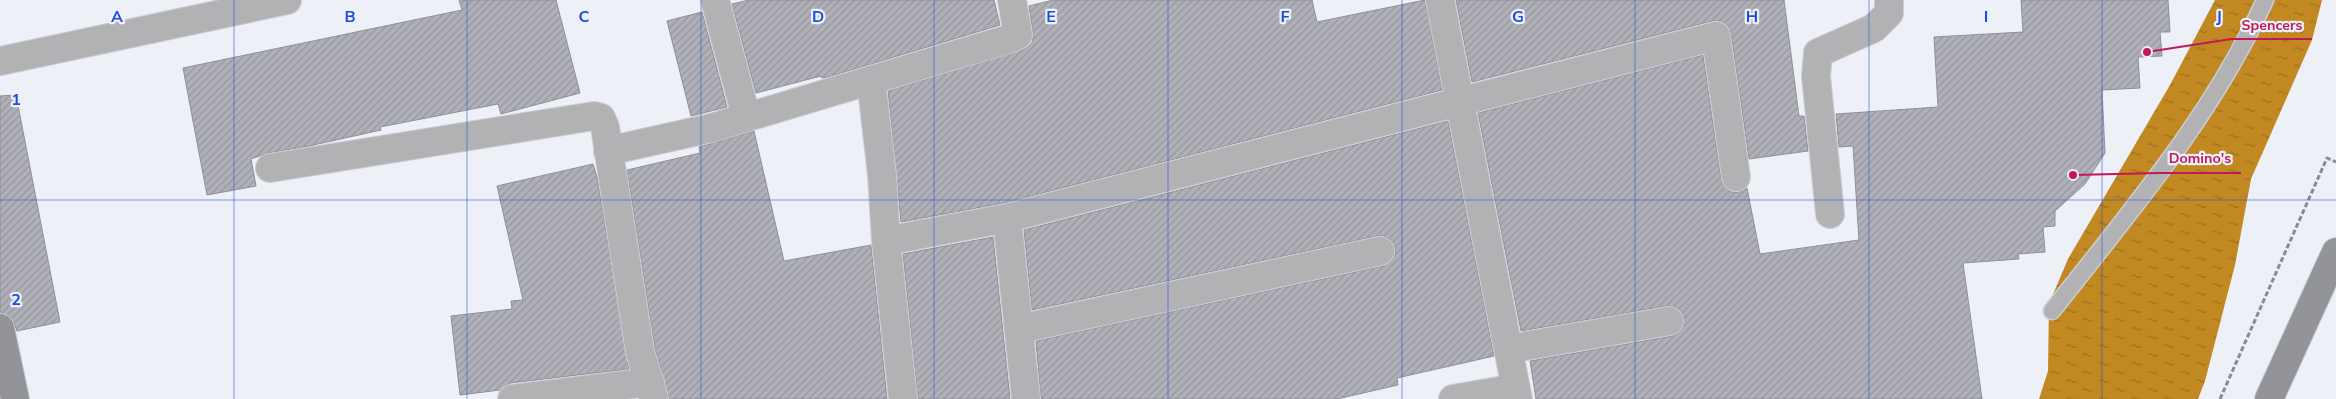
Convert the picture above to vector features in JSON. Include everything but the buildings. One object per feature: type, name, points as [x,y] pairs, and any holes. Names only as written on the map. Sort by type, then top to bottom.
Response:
[{"type":"street","points":[[0,61],[287,0]]},
{"type":"street","points":[[715,0],[746,116]]},
{"type":"street","points":[[608,151],[711,128],[1012,38],[1018,35],[1012,0]]},
{"type":"street","points":[[1440,0],[1517,393],[1453,399]]},
{"type":"street","points":[[1830,214],[1816,76],[1818,53],[1874,28],[1888,12],[1889,0]]},
{"type":"street","points":[[886,241],[1007,218],[1716,36],[1736,177]]},
{"type":"street","points":[[871,80],[903,399]]},
{"type":"street","points":[[270,168],[594,116],[601,118],[605,126],[640,352],[652,390],[512,399]]},
{"type":"street","points":[[1007,218],[1026,399]]},
{"type":"street","points":[[1019,329],[1380,251]]},
{"type":"street","points":[[2269,399],[2336,252]]},
{"type":"street","points":[[1508,349],[1669,320]]},
{"type":"street","points":[[0,328],[15,399]]},
{"type":"lane","points":[[2052,311],[2145,193],[2195,121],[2234,62],[2265,0]]},
{"type":"path","points":[[2220,399],[2327,158],[2336,162]]},
{"type":"water","points":[[2215,0],[2322,0],[2312,40],[2251,179],[2235,265],[2205,381],[2198,399],[2039,399],[2048,371],[2049,304],[2068,259],[2170,85]]},
{"type":"place","name":"Spencers","points":[[2147,52]]},
{"type":"place","name":"Domino's","points":[[2073,175]]}]
